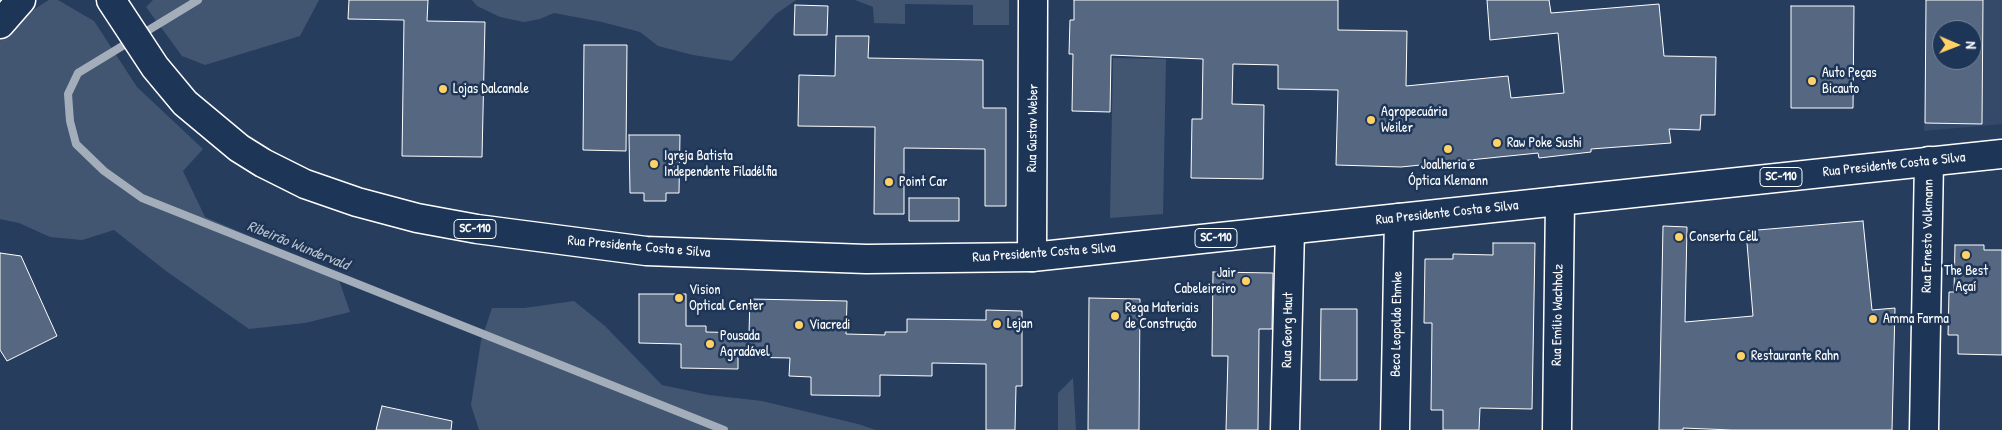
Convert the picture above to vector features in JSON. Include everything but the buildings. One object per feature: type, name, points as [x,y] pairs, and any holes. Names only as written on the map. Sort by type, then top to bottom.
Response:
[{"type":"main road","points":[[0,24],[21,0]]},
{"type":"main road","name":"Rua Gustav Weber","points":[[1032,257],[1033,0]]},
{"type":"main road","name":"Rua Presidente Costa e Silva","points":[[119,15],[167,83],[185,103],[238,148],[263,164],[306,184],[357,202],[417,218],[477,229],[646,250],[866,258],[1032,257],[2002,154]]},
{"type":"main road","name":"Rua Ernesto Volkmann","points":[[1924,430],[1929,162]]},
{"type":"main road","name":"Rua Emílio Wachholz","points":[[1557,430],[1560,200]]},
{"type":"main road","name":"Beco Leopoldo Ehmke","points":[[1395,430],[1400,218]]},
{"type":"main road","name":"Rua Georg Haut","points":[[1285,430],[1290,230]]},
{"type":"shaded area","points":[[49,0],[58,0],[94,21],[137,87],[203,149],[183,171],[205,217],[273,246],[339,280],[350,312],[305,323],[249,329],[166,271],[114,230],[82,240],[50,237],[19,223],[0,219],[0,41],[17,20]]},
{"type":"shaded area","points":[[153,0],[319,0],[300,36],[205,65],[182,56],[146,7]]},
{"type":"shaded area","points":[[472,0],[796,0],[776,14],[732,61],[693,55],[658,46],[640,32],[602,22],[554,13],[540,19],[524,22],[500,17],[477,6]]},
{"type":"shaded area","points":[[855,0],[1009,0],[1009,25],[973,25],[973,5],[905,4],[905,24],[874,23],[873,7]]},
{"type":"shaded area","points":[[1926,0],[2002,0],[2002,124],[1924,131]]},
{"type":"shaded area","points":[[1113,58],[1166,59],[1163,214],[1110,218]]},
{"type":"shaded area","points":[[574,301],[605,326],[662,385],[709,395],[762,401],[876,430],[479,430],[471,405],[481,341],[492,308],[524,308]]},
{"type":"shaded area","points":[[1073,378],[1076,430],[1058,430],[1058,393]]},
{"type":"waterway","name":"Ribeirão Wundervald","points":[[198,0],[78,73],[68,94],[70,121],[76,144],[104,171],[142,198],[724,430]]},
{"type":"place","name":"Auto Peças Bicauto","points":[[1812,81]]},
{"type":"place","name":"Lojas Dalcanale","points":[[443,89]]},
{"type":"place","name":"Agropecuária Weiler","points":[[1371,120]]},
{"type":"place","name":"Raw Poke Sushi","points":[[1497,143]]},
{"type":"place","name":"Joalheria e Óptica Klemann","points":[[1448,149]]},
{"type":"place","name":"Igreja Batista Independente Filadélfia","points":[[654,164]]},
{"type":"place","name":"Point Car","points":[[889,182]]},
{"type":"place","name":"Conserta Cell","points":[[1679,237]]},
{"type":"place","name":"The Best Açaí","points":[[1966,255]]},
{"type":"place","name":"Jair Cabeleireiro","points":[[1246,281]]},
{"type":"place","name":"Vision Optical Center","points":[[679,298]]},
{"type":"place","name":"Rega Materiais de Construção","points":[[1115,316]]},
{"type":"place","name":"Amma Farma","points":[[1873,319]]},
{"type":"place","name":"Lejan","points":[[997,324]]},
{"type":"place","name":"Viacredi","points":[[799,325]]},
{"type":"place","name":"Pousada Agradável","points":[[710,344]]},
{"type":"place","name":"Restaurante Rahn","points":[[1741,356]]}]
